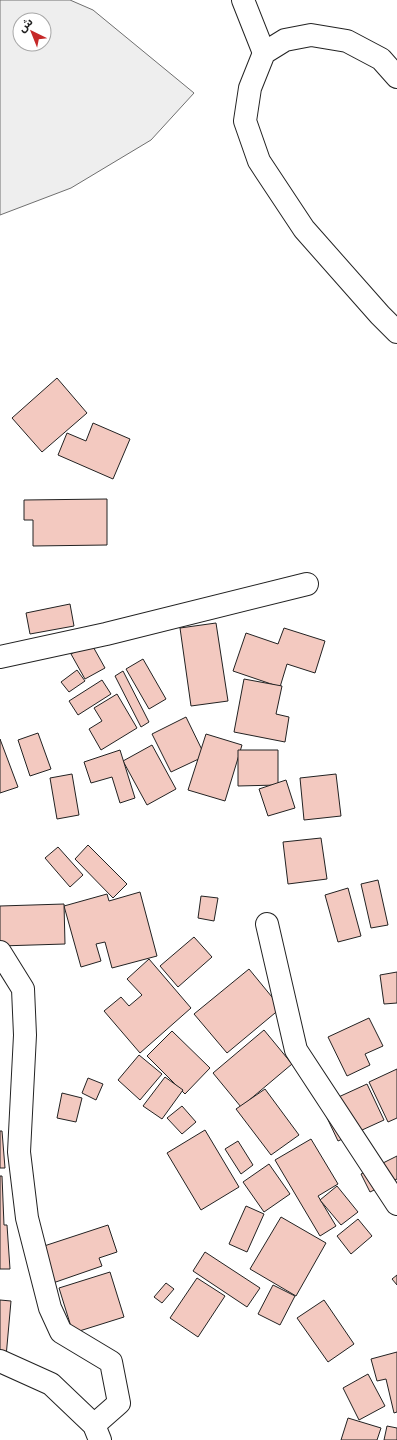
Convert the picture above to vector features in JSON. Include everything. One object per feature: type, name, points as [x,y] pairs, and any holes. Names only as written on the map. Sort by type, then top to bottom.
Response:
[{"type":"street","points":[[243,0],[264,53]]},
{"type":"street","points":[[397,77],[381,59],[347,41],[311,35],[285,40],[264,53],[250,88],[245,121],[258,162],[304,229],[380,315],[397,332]]},
{"type":"street","points":[[0,657],[106,634],[307,584]]},
{"type":"street","points":[[267,924],[296,1050],[397,1204]]},
{"type":"street","points":[[0,952],[23,990],[25,1035],[19,1152],[27,1218],[50,1308],[61,1332],[111,1362],[119,1403],[97,1432],[51,1384],[0,1361]]},
{"type":"shaded area","points":[[0,0],[70,0],[93,10],[194,93],[151,140],[71,188],[0,215]]},
{"type":"building","points":[[57,378],[87,413],[42,452],[12,418]]},
{"type":"building","points":[[93,423],[130,439],[113,479],[58,455],[67,433],[86,441]]},
{"type":"building","points":[[107,499],[107,545],[33,546],[33,520],[24,520],[24,500]]},
{"type":"building","points":[[70,604],[74,626],[30,634],[26,613]]},
{"type":"building","points":[[216,623],[228,701],[191,706],[180,628]]},
{"type":"building","points":[[284,628],[325,641],[315,673],[287,664],[280,687],[233,671],[246,633],[278,644]]},
{"type":"building","points":[[91,643],[105,668],[85,679],[71,654]]},
{"type":"building","points":[[143,659],[166,699],[149,709],[126,669]]},
{"type":"building","points":[[77,670],[85,681],[69,692],[61,682]]},
{"type":"building","points":[[123,671],[149,722],[141,727],[115,676]]},
{"type":"building","points":[[244,679],[282,686],[276,714],[289,717],[285,742],[234,732]]},
{"type":"building","points":[[102,680],[111,694],[78,715],[69,701]]},
{"type":"building","points":[[117,694],[137,728],[101,750],[89,729],[102,721],[94,708]]},
{"type":"building","points":[[186,717],[205,756],[171,772],[152,734]]},
{"type":"building","points":[[38,733],[51,769],[30,776],[18,740]]},
{"type":"building","points":[[206,734],[242,745],[225,801],[188,790]]},
{"type":"building","points":[[0,739],[18,787],[0,793]]},
{"type":"building","points":[[152,745],[176,789],[147,805],[123,761]]},
{"type":"building","points":[[120,750],[135,798],[120,803],[112,777],[91,783],[84,762]]},
{"type":"building","points":[[238,750],[278,750],[278,785],[238,786]]},
{"type":"building","points":[[72,774],[79,815],[57,819],[50,778]]},
{"type":"building","points":[[336,774],[341,816],[304,820],[300,778]]},
{"type":"building","points":[[286,780],[295,808],[268,816],[259,789]]},
{"type":"building","points":[[321,838],[327,879],[288,884],[283,842]]},
{"type":"building","points":[[88,845],[127,884],[113,898],[75,859]]},
{"type":"building","points":[[58,847],[83,875],[70,887],[45,858]]},
{"type":"building","points":[[378,880],[388,925],[371,928],[361,884]]},
{"type":"building","points":[[348,888],[361,936],[338,942],[325,895]]},
{"type":"building","points":[[140,892],[157,956],[112,968],[105,942],[96,944],[101,961],[81,967],[64,906],[107,894],[109,901]]},
{"type":"building","points":[[201,896],[218,898],[214,921],[198,918]]},
{"type":"building","points":[[64,904],[65,944],[0,946],[0,906]]},
{"type":"building","points":[[194,937],[212,957],[178,987],[160,966]]},
{"type":"building","points":[[149,959],[191,1008],[140,1053],[104,1011],[121,997],[129,1006],[142,995],[127,979]]},
{"type":"building","points":[[249,969],[281,1008],[227,1053],[194,1014]]},
{"type":"building","points":[[397,972],[397,1003],[384,1004],[380,975]]},
{"type":"building","points":[[369,1018],[383,1046],[365,1054],[370,1065],[347,1076],[328,1037]]},
{"type":"building","points":[[264,1030],[292,1064],[241,1107],[213,1073]]},
{"type":"building","points":[[172,1031],[210,1068],[185,1094],[147,1056]]},
{"type":"building","points":[[139,1055],[162,1074],[140,1100],[118,1080]]},
{"type":"building","points":[[397,1069],[397,1118],[388,1122],[369,1082]]},
{"type":"building","points":[[165,1077],[183,1090],[162,1119],[143,1106]]},
{"type":"building","points":[[88,1078],[103,1084],[96,1100],[82,1093]]},
{"type":"building","points":[[367,1084],[384,1120],[338,1141],[321,1105]]},
{"type":"building","points":[[265,1089],[299,1135],[271,1155],[236,1109]]},
{"type":"building","points":[[62,1093],[82,1098],[76,1122],[57,1118]]},
{"type":"building","points":[[182,1106],[196,1122],[182,1134],[167,1118]]},
{"type":"building","points":[[205,1130],[239,1187],[201,1210],[167,1153]]},
{"type":"building","points":[[0,1131],[2,1131],[5,1168],[0,1168]]},
{"type":"building","points":[[311,1139],[338,1184],[318,1196],[336,1226],[320,1236],[275,1160]]},
{"type":"building","points":[[238,1141],[253,1165],[241,1174],[225,1149]]},
{"type":"building","points":[[397,1156],[397,1179],[370,1192],[361,1174]]},
{"type":"building","points":[[269,1164],[290,1194],[264,1212],[243,1182]]},
{"type":"building","points":[[0,1176],[2,1176],[4,1225],[7,1225],[10,1269],[0,1269]]},
{"type":"building","points":[[337,1186],[358,1212],[341,1225],[320,1200]]},
{"type":"building","points":[[246,1206],[264,1214],[247,1252],[229,1244]]},
{"type":"building","points":[[281,1217],[326,1243],[296,1296],[250,1269]]},
{"type":"building","points":[[358,1219],[372,1236],[351,1254],[337,1236]]},
{"type":"building","points":[[108,1225],[117,1252],[99,1258],[102,1266],[50,1284],[38,1248]]},
{"type":"building","points":[[205,1252],[260,1288],[247,1307],[193,1271]]},
{"type":"building","points":[[110,1272],[124,1317],[73,1333],[59,1288]]},
{"type":"building","points":[[397,1275],[397,1285],[392,1279]]},
{"type":"building","points":[[197,1278],[225,1296],[198,1337],[170,1318]]},
{"type":"building","points":[[166,1283],[174,1289],[162,1303],[154,1297]]},
{"type":"building","points":[[273,1285],[295,1296],[280,1325],[258,1314]]},
{"type":"building","points":[[0,1300],[11,1301],[6,1357],[0,1356]]},
{"type":"building","points":[[324,1300],[354,1344],[328,1362],[297,1318]]},
{"type":"building","points":[[397,1352],[397,1412],[394,1413],[386,1379],[377,1381],[371,1359]]},
{"type":"building","points":[[368,1374],[385,1406],[359,1420],[343,1388]]},
{"type":"building","points":[[348,1418],[381,1428],[377,1440],[341,1440]]},
{"type":"building","points":[[387,1426],[397,1428],[397,1440],[384,1440]]}]
